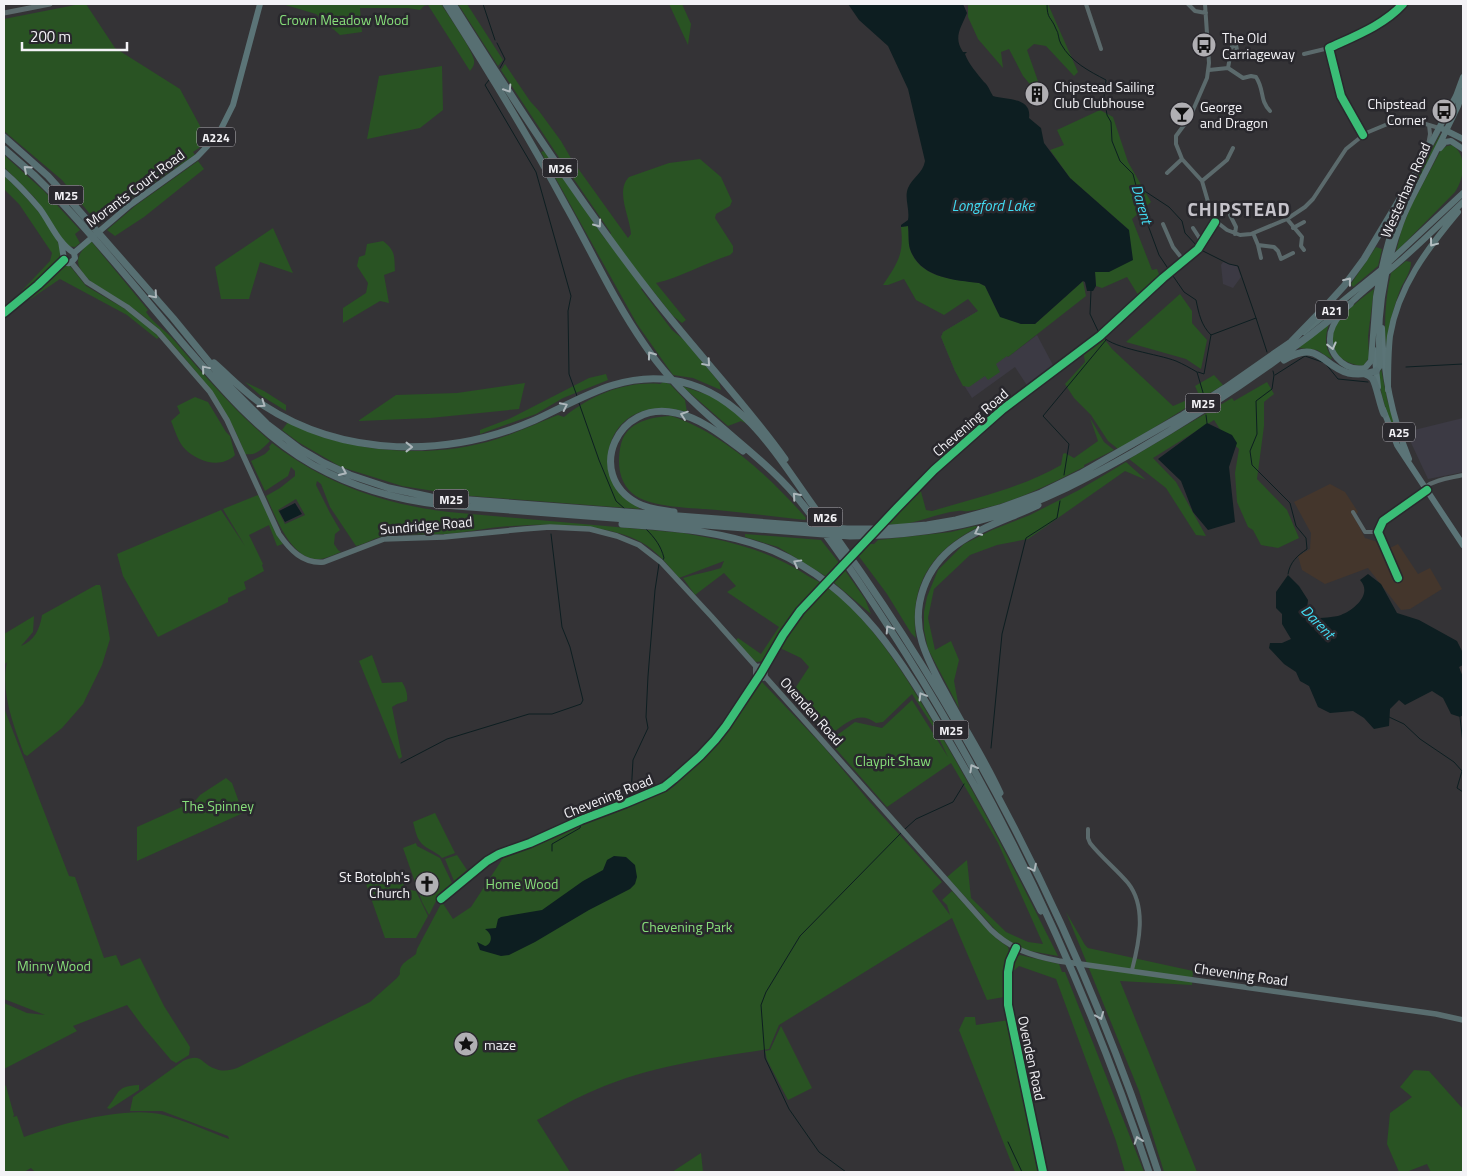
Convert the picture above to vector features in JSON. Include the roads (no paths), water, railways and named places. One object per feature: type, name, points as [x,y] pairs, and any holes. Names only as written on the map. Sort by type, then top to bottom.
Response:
[{"type":"highway","name":"M26","points":[[446,4],[535,150],[621,308],[647,348],[675,383],[696,404],[774,473]]},
{"type":"highway","name":"M26","points":[[453,4],[544,144],[605,233],[668,316],[765,432],[829,522],[846,551]]},
{"type":"highway","name":"Westerham Road","points":[[1374,339],[1376,296],[1384,255],[1399,209],[1427,151],[1443,129],[1461,95],[1463,77]]},
{"type":"highway","name":"Westerham Road","points":[[1381,308],[1393,248],[1410,202],[1433,157],[1443,129]]},
{"type":"highway","points":[[1443,129],[1463,139]]},
{"type":"highway","name":"M25","points":[[4,137],[48,176],[72,202],[256,414],[284,437],[324,463],[376,485],[417,494],[458,500],[752,522],[849,533],[941,523],[986,512],[1032,496],[1086,470],[1164,427],[1225,388],[1291,342]]},
{"type":"highway","points":[[1433,157],[1447,141],[1454,142],[1463,150]]},
{"type":"highway","name":"M25","points":[[4,149],[35,176],[68,210],[235,403],[266,432],[290,451],[338,478],[365,489],[429,504],[813,534],[915,533],[978,521],[1032,503],[1095,473],[1186,421],[1261,371],[1350,304]]},
{"type":"highway","points":[[1291,342],[1331,301],[1358,268],[1413,177]]},
{"type":"highway","points":[[1427,228],[1463,188]]},
{"type":"highway","name":"A21","points":[[1291,342],[1361,287],[1463,193]]},
{"type":"highway","points":[[1388,390],[1390,337],[1396,311],[1404,291],[1423,256],[1463,203]]},
{"type":"highway","name":"A21","points":[[1350,304],[1463,203]]},
{"type":"highway","points":[[1350,304],[1335,322],[1332,329],[1330,344],[1334,354],[1348,366],[1365,368],[1371,361],[1374,339]]},
{"type":"highway","points":[[1376,372],[1380,366],[1378,337],[1381,308]]},
{"type":"highway","name":"M25","points":[[201,350],[250,396],[263,405],[314,430],[369,444],[397,447],[444,445],[476,440],[525,424],[609,385],[633,380],[658,378],[693,385],[723,399],[751,422],[846,551],[886,610],[931,680],[979,763],[1012,824],[1057,917],[1092,996],[1158,1172]]},
{"type":"highway","name":"M25","points":[[1261,371],[1292,355],[1304,352],[1318,354],[1349,373],[1365,374],[1376,372]]},
{"type":"highway","points":[[1365,374],[1375,383],[1379,404],[1384,414]]},
{"type":"highway","name":"M25","points":[[752,522],[654,509],[636,503],[622,490],[613,474],[611,454],[615,441],[623,428],[637,416],[656,411],[676,413],[696,420],[774,473],[802,503],[832,543],[920,677],[1002,822],[1057,935],[1110,1064],[1149,1172]]},
{"type":"highway","name":"M25","points":[[1012,824],[997,786],[946,695],[924,648],[919,624],[921,595],[934,567],[957,544],[982,530],[1072,489],[1095,473]]},
{"type":"highway","name":"M25","points":[[514,511],[547,517],[694,530],[730,537],[761,546],[782,555],[807,568],[837,590],[873,625],[894,652],[916,686],[984,802],[1063,953]]},
{"type":"main road","name":"Morants Court Road","points":[[72,252],[130,204],[197,158],[218,135],[233,105],[260,4]]},
{"type":"main road","points":[[4,172],[38,207],[61,241],[72,252],[75,258],[72,262],[68,263],[64,258],[61,241]]},
{"type":"main road","points":[[64,258],[66,251],[72,252]]},
{"type":"main road","name":"Sundridge Road","points":[[72,262],[87,282],[127,307],[158,332],[210,392],[227,420],[280,534],[291,549],[306,560],[317,563],[324,562],[384,539],[444,537],[550,527],[590,529],[617,536],[639,545],[660,562],[761,673]]},
{"type":"main road","name":"Westerham Road","points":[[1381,308],[1384,362],[1388,390],[1401,437],[1415,472]]},
{"type":"main road","name":"Westerham Road","points":[[1374,339],[1376,372],[1384,414],[1397,445],[1415,472]]},
{"type":"main road","name":"A25","points":[[1415,472],[1463,545]]},
{"type":"main road","name":"Ovenden Road","points":[[761,673],[991,930],[1006,943],[1016,948]]},
{"type":"main road","name":"Chevening Road","points":[[1016,948],[1032,955],[1090,965],[1436,1014],[1463,1020]]},
{"type":"street","points":[[4,13],[50,4]]},
{"type":"street","points":[[1086,4],[1101,49]]},
{"type":"street","points":[[1188,4],[1194,11],[1206,13]]},
{"type":"street","points":[[1205,4],[1209,70],[1190,117],[1176,136],[1176,147],[1182,159],[1202,181],[1215,222],[1235,234],[1236,227],[1230,215]]},
{"type":"street","points":[[1304,54],[1330,48],[1354,37],[1390,17],[1404,4]]},
{"type":"street","points":[[1330,48],[1341,96],[1363,135]]},
{"type":"street","points":[[1228,68],[1230,55]]},
{"type":"street","points":[[1209,70],[1228,68],[1243,78],[1256,77],[1262,85],[1263,103],[1270,111]]},
{"type":"street","name":"Westerham Road","points":[[1235,234],[1245,235],[1253,233],[1287,219],[1305,207],[1313,199],[1346,149],[1363,135],[1390,122],[1408,119],[1443,129]]},
{"type":"street","points":[[1427,151],[1430,125]]},
{"type":"street","points":[[1202,181],[1227,160],[1232,149],[1238,152]]},
{"type":"street","points":[[1167,172],[1182,159]]},
{"type":"street","points":[[1287,219],[1302,237],[1304,250]]},
{"type":"street","name":"Chevening Road","points":[[441,899],[461,881],[498,854],[664,787],[700,756],[715,740],[761,673],[791,623],[818,591],[897,508],[934,470],[1003,409],[1100,336],[1184,261],[1198,248],[1215,222]]},
{"type":"street","points":[[1293,228],[1304,222]]},
{"type":"street","points":[[1163,224],[1173,247],[1184,261]]},
{"type":"street","points":[[1193,228],[1202,242]]},
{"type":"street","points":[[1253,233],[1258,245],[1260,258]]},
{"type":"street","points":[[1258,245],[1274,246],[1281,259],[1293,253]]},
{"type":"street","points":[[4,314],[38,286],[64,258]]},
{"type":"street","points":[[1398,578],[1378,532],[1382,521],[1432,483],[1463,475]]},
{"type":"street","points":[[1353,512],[1365,532],[1378,532]]},
{"type":"street","points":[[766,665],[766,678],[755,681],[755,666],[766,665]]},
{"type":"street","points":[[1088,829],[1090,842],[1129,885],[1135,894],[1139,906],[1139,936],[1132,970]]},
{"type":"street","name":"Ovenden Road","points":[[1016,948],[1010,961],[1008,972],[1008,1005],[1044,1172]]},
{"type":"water","name":"Longford Lake","points":[[848,4],[963,4],[967,13],[958,37],[960,47],[963,52],[967,52],[965,54],[971,65],[993,96],[1017,101],[1026,106],[1029,111],[1029,118],[1041,128],[1044,143],[1070,178],[1129,230],[1133,260],[1109,272],[1095,272],[1096,286],[1093,291],[1087,291],[1083,281],[1035,324],[1021,324],[1000,317],[985,286],[979,283],[939,276],[921,266],[910,249],[908,226],[901,227],[908,220],[908,188],[922,169],[925,161],[908,89],[888,46],[859,20]]},
{"type":"water","points":[[1207,423],[1232,435],[1237,443],[1229,467],[1235,522],[1208,530],[1193,512],[1181,481],[1158,459]]},
{"type":"water","points":[[295,503],[302,514],[285,522],[279,511]]},
{"type":"water","points":[[1368,574],[1381,584],[1397,613],[1419,620],[1457,641],[1463,653],[1463,665],[1459,667],[1463,677],[1463,715],[1460,717],[1451,714],[1443,698],[1432,691],[1405,705],[1399,700],[1390,709],[1389,726],[1374,729],[1364,718],[1353,711],[1330,713],[1318,707],[1309,686],[1300,681],[1296,672],[1284,664],[1269,648],[1270,643],[1282,643],[1291,639],[1282,624],[1282,614],[1276,608],[1276,592],[1288,575],[1299,586],[1308,600],[1307,609],[1313,619],[1335,617],[1356,605],[1363,596],[1364,591],[1360,580]]},
{"type":"water","points":[[614,856],[626,857],[635,865],[637,877],[635,884],[630,889],[509,955],[501,956],[480,950],[477,942],[485,946],[488,944],[491,937],[485,929],[496,928],[498,919],[542,910],[583,881],[603,870],[607,860]]},
{"type":"waterway","points":[[483,4],[495,40]]},
{"type":"waterway","name":"Darent","points":[[1047,4],[1049,16],[1065,50],[1081,65],[1106,80],[1104,96],[1107,115],[1111,122],[1112,141],[1120,161],[1133,174],[1142,209],[1159,255],[1169,270]]},
{"type":"waterway","points":[[497,43],[505,59],[500,68]]},
{"type":"waterway","points":[[489,80],[485,85],[536,172],[571,296],[568,311],[569,374],[577,396]]},
{"type":"waterway","points":[[1137,186],[1169,207],[1182,221],[1185,233],[1198,247]]},
{"type":"waterway","points":[[1201,250],[1229,264],[1238,266],[1256,318]]},
{"type":"waterway","name":"Darent","points":[[1171,273],[1184,292],[1196,300],[1199,315],[1211,335],[1256,318],[1267,352]]},
{"type":"waterway","points":[[1091,291],[1090,314],[1099,333]]},
{"type":"waterway","points":[[1198,372],[1204,374],[1211,335]]},
{"type":"waterway","points":[[1103,337],[1117,345],[1168,358],[1197,372],[1204,396]]},
{"type":"waterway","points":[[1064,475],[1069,444],[1043,416],[1106,340]]},
{"type":"waterway","points":[[1275,375],[1305,356],[1325,363],[1338,379],[1368,382]]},
{"type":"waterway","points":[[1406,367],[1463,364]]},
{"type":"waterway","name":"Darent","points":[[1273,371],[1272,389],[1256,401],[1257,434],[1250,451],[1252,465],[1290,503],[1296,526],[1306,538],[1307,549],[1294,560],[1288,574]]},
{"type":"waterway","points":[[579,403],[616,501],[625,509]]},
{"type":"waterway","points":[[1206,415],[1207,423]]},
{"type":"waterway","points":[[991,748],[1002,634],[1026,538],[1057,518],[1060,501]]},
{"type":"waterway","points":[[646,529],[659,546],[664,558],[662,561]]},
{"type":"waterway","points":[[401,763],[447,739],[529,714],[552,714],[581,704],[583,700],[570,647],[562,627],[551,534]]},
{"type":"waterway","points":[[581,819],[581,815],[631,795],[633,760],[648,728],[646,717],[648,676],[659,564]]},
{"type":"waterway","name":"Darent","points":[[1389,717],[1404,724],[1420,739],[1454,762],[1462,771],[1457,788],[1463,792]]},
{"type":"waterway","points":[[1460,717],[1463,744]]},
{"type":"waterway","points":[[905,829],[916,819],[953,802],[964,784]]},
{"type":"waterway","points":[[552,851],[552,844],[580,828],[581,823]]},
{"type":"waterway","points":[[846,1172],[819,1152],[789,1109],[765,1058],[761,1005],[766,992],[800,936],[902,832]]},
{"type":"waterway","points":[[1008,1142],[1022,1172]]},
{"type":"place","name":"The Old Carriageway","points":[[1204,45]]},
{"type":"place","name":"Chipstead Sailing Club Clubhouse","points":[[1037,94]]},
{"type":"place","name":"Chipstead Corner","points":[[1444,111]]},
{"type":"place","name":"George and Dragon","points":[[1182,114]]},
{"type":"place","name":"St Botolph's Church","points":[[427,884]]},
{"type":"place","name":"maze","points":[[466,1044]]},
{"type":"district","name":"CHIPSTEAD","points":[[1239,208]]},
{"type":"park label","name":"Crown Meadow Wood","points":[[344,19]]},
{"type":"park label","name":"Claypit Shaw","points":[[893,760]]},
{"type":"park label","name":"The Spinney","points":[[218,805]]},
{"type":"park label","name":"Home Wood","points":[[522,883]]},
{"type":"park label","name":"Chevening Park","points":[[687,926]]},
{"type":"park label","name":"Minny Wood","points":[[54,965]]}]
